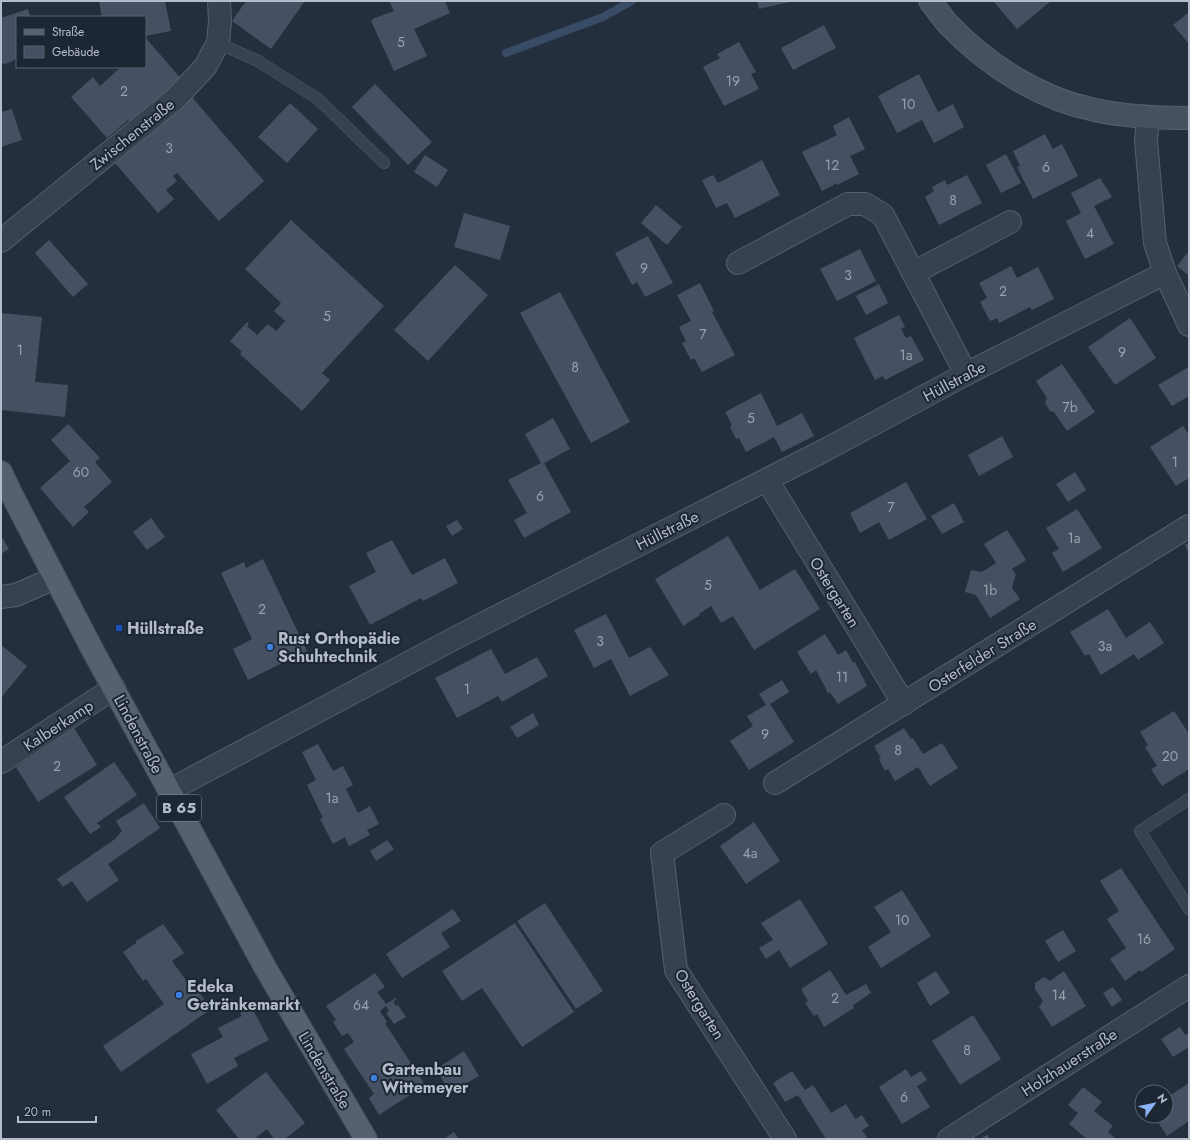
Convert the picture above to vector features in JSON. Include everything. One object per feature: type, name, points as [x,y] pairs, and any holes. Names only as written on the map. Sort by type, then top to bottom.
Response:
[{"type":"main road","points":[[930,1],[949,25],[982,55],[1016,78],[1055,98],[1094,110],[1148,118],[1189,118]]},
{"type":"main road","name":"Lindenstraße","points":[[1,472],[55,578],[266,969],[366,1139]]},
{"type":"street","name":"Zwischenstraße","points":[[1,241],[175,99],[205,67],[218,43],[220,21],[219,1]]},
{"type":"street","points":[[1148,118],[1146,141],[1155,243],[1165,272],[1189,325]]},
{"type":"street","points":[[738,263],[848,204],[864,204],[883,215],[966,374]]},
{"type":"street","points":[[913,273],[1010,222]]},
{"type":"street","name":"Hüllstraße","points":[[170,790],[459,636],[825,450],[966,374],[1165,272]]},
{"type":"street","name":"Ostergarten","points":[[766,480],[904,704]]},
{"type":"street","name":"Osterfelder Straße","points":[[775,783],[1189,526]]},
{"type":"street","points":[[1,597],[16,595],[55,578]]},
{"type":"street","name":"Kalberkamp","points":[[1,762],[114,688]]},
{"type":"street","name":"Ostergarten","points":[[724,815],[662,853],[676,970],[785,1139]]},
{"type":"street","name":"Holzhauerstraße","points":[[949,1139],[1189,986]]},
{"type":"lane","points":[[218,43],[258,61],[318,99],[384,163]]},
{"type":"lane","points":[[1189,799],[1140,831],[1189,909]]},
{"type":"building","points":[[99,1],[165,1],[171,31],[146,36],[146,16],[102,16]]},
{"type":"building","points":[[246,1],[305,1],[271,49],[232,21]]},
{"type":"building","points":[[389,1],[445,1],[450,13],[414,29],[427,56],[394,71],[371,21],[373,21],[372,19],[394,11]]},
{"type":"building","points":[[757,1],[790,1],[790,2],[759,9]]},
{"type":"building","points":[[993,1],[1051,1],[1017,29]]},
{"type":"building","points":[[28,9],[30,16],[16,16],[16,59],[5,64],[1,63],[1,18]]},
{"type":"building","points":[[1189,12],[1189,44],[1173,25]]},
{"type":"building","points":[[824,25],[836,48],[793,70],[781,48]]},
{"type":"building","points":[[146,38],[183,81],[133,125],[128,120],[107,138],[71,97],[93,77],[100,86],[120,68],[146,68]]},
{"type":"building","points":[[739,42],[756,72],[751,74],[759,89],[724,106],[703,67],[720,58],[717,54]]},
{"type":"building","points":[[919,74],[938,112],[953,104],[964,127],[934,143],[922,120],[897,133],[878,96]]},
{"type":"building","points":[[375,84],[432,142],[408,165],[352,107]]},
{"type":"building","points":[[191,96],[264,181],[219,221],[177,173],[173,176],[177,181],[166,190],[174,199],[158,213],[115,163]]},
{"type":"building","points":[[290,103],[318,129],[287,163],[258,137]]},
{"type":"building","points":[[12,109],[22,140],[1,147],[1,112]]},
{"type":"building","points":[[849,117],[865,149],[850,156],[859,174],[822,191],[802,152],[837,135],[833,126]]},
{"type":"building","points":[[1045,134],[1053,149],[1062,144],[1078,176],[1033,199],[1017,167],[1020,166],[1013,151]]},
{"type":"building","points":[[1006,154],[1021,183],[1001,193],[986,165]]},
{"type":"building","points":[[425,155],[448,170],[437,187],[414,172]]},
{"type":"building","points":[[762,160],[780,195],[735,218],[727,203],[716,208],[702,180],[713,175],[718,183]]},
{"type":"building","points":[[967,175],[982,203],[939,225],[925,197],[934,191],[932,187],[945,180],[947,185]]},
{"type":"building","points":[[1100,178],[1112,197],[1094,206],[1114,244],[1085,259],[1066,221],[1081,213],[1071,193]]},
{"type":"building","points":[[656,205],[682,227],[667,245],[641,223]]},
{"type":"building","points":[[464,213],[510,226],[500,260],[454,247]]},
{"type":"building","points":[[291,220],[384,306],[322,373],[330,380],[302,411],[240,354],[242,352],[230,341],[247,322],[249,324],[247,326],[257,335],[268,324],[276,331],[285,321],[274,311],[281,303],[245,269]]},
{"type":"building","points":[[648,236],[673,283],[645,297],[637,282],[632,285],[615,253]]},
{"type":"building","points":[[49,240],[88,284],[73,297],[35,253]]},
{"type":"building","points":[[860,249],[876,281],[837,301],[820,269]]},
{"type":"building","points":[[1189,251],[1189,276],[1177,266]]},
{"type":"building","points":[[455,265],[488,295],[428,361],[394,330]]},
{"type":"building","points":[[1011,266],[1017,278],[1038,267],[1054,299],[1032,310],[1030,307],[999,323],[997,318],[990,321],[980,302],[987,298],[979,283]]},
{"type":"building","points":[[700,283],[714,311],[712,312],[735,355],[702,372],[694,358],[691,360],[682,343],[686,341],[679,327],[691,321],[677,295]]},
{"type":"building","points":[[879,284],[888,303],[866,315],[856,296]]},
{"type":"building","points":[[560,292],[630,422],[591,443],[520,313]]},
{"type":"building","points":[[1,313],[42,317],[35,382],[68,385],[65,417],[1,410]]},
{"type":"building","points":[[899,315],[905,327],[901,329],[906,338],[911,336],[924,360],[885,380],[883,376],[875,380],[854,338]]},
{"type":"building","points":[[1130,318],[1156,358],[1115,385],[1088,347]]},
{"type":"building","points":[[1062,364],[1095,412],[1067,431],[1054,412],[1050,411],[1045,403],[1047,398],[1036,381]]},
{"type":"building","points":[[1189,367],[1189,396],[1172,406],[1158,385]]},
{"type":"building","points":[[761,393],[777,426],[802,413],[814,436],[782,452],[774,437],[746,452],[739,438],[736,439],[730,427],[732,425],[725,412]]},
{"type":"building","points":[[553,418],[570,449],[544,463],[571,512],[524,538],[514,520],[527,513],[508,480],[541,463],[525,434]]},
{"type":"building","points":[[68,424],[100,458],[95,462],[112,482],[84,507],[89,512],[73,527],[40,488],[70,461],[51,440]]},
{"type":"building","points":[[1183,426],[1189,435],[1189,478],[1176,486],[1150,447]]},
{"type":"building","points":[[1002,436],[1013,457],[979,476],[968,455]]},
{"type":"building","points":[[1075,472],[1086,490],[1068,502],[1056,484]]},
{"type":"building","points":[[906,482],[927,519],[889,540],[879,522],[860,533],[850,513]]},
{"type":"building","points":[[954,503],[964,522],[942,534],[931,516]]},
{"type":"building","points":[[1077,509],[1102,548],[1063,572],[1052,553],[1059,549],[1046,528]]},
{"type":"building","points":[[151,518],[165,537],[147,550],[133,532]]},
{"type":"building","points":[[457,520],[463,529],[452,536],[446,526]]},
{"type":"building","points":[[1007,530],[1026,560],[1012,569],[1016,574],[1012,588],[1020,599],[990,618],[976,595],[965,592],[971,570],[982,572],[996,563],[984,544]]},
{"type":"building","points":[[1,536],[9,549],[1,554]]},
{"type":"building","points":[[728,536],[760,590],[795,569],[820,609],[754,650],[733,616],[721,623],[711,606],[683,626],[655,579]]},
{"type":"building","points":[[392,540],[412,575],[445,558],[458,583],[423,601],[421,598],[370,625],[349,586],[376,572],[366,553]]},
{"type":"building","points":[[1189,543],[1189,553],[1185,545]]},
{"type":"building","points":[[263,559],[307,651],[248,680],[233,649],[252,639],[221,573],[244,562],[246,568]]},
{"type":"building","points":[[1108,609],[1126,638],[1150,622],[1164,643],[1138,660],[1134,654],[1101,675],[1089,654],[1085,656],[1070,632]]},
{"type":"building","points":[[606,614],[629,658],[650,647],[669,675],[630,696],[611,659],[594,668],[574,630]]},
{"type":"building","points":[[825,634],[838,655],[846,650],[853,663],[855,662],[867,686],[838,704],[830,692],[828,693],[816,670],[811,674],[797,652]]},
{"type":"building","points":[[1,645],[27,666],[1,698]]},
{"type":"building","points":[[491,649],[505,674],[537,657],[548,676],[502,702],[498,696],[457,718],[435,678]]},
{"type":"building","points":[[782,680],[789,692],[770,704],[794,742],[749,770],[730,741],[753,726],[747,716],[766,705],[759,694]]},
{"type":"building","points":[[1174,711],[1189,734],[1189,769],[1162,786],[1151,769],[1157,766],[1145,747],[1148,745],[1140,732]]},
{"type":"building","points":[[533,713],[539,725],[517,738],[510,727]]},
{"type":"building","points":[[74,728],[97,765],[38,802],[16,767]]},
{"type":"building","points":[[904,728],[911,739],[913,738],[923,754],[942,743],[958,768],[930,786],[918,767],[895,781],[888,769],[885,771],[879,759],[881,758],[874,746]]},
{"type":"building","points":[[318,744],[333,771],[343,766],[353,785],[346,789],[358,813],[370,806],[379,824],[367,830],[370,835],[349,846],[345,837],[333,844],[320,819],[323,818],[307,785],[316,780],[302,752]]},
{"type":"building","points":[[114,762],[137,795],[97,823],[101,827],[90,834],[64,797]]},
{"type":"building","points":[[144,803],[160,828],[108,864],[119,880],[87,902],[72,881],[63,887],[57,879],[115,839],[122,831],[116,821]]},
{"type":"building","points":[[754,822],[780,861],[746,884],[720,846]]},
{"type":"building","points":[[387,840],[394,849],[376,861],[370,851]]},
{"type":"building","points":[[1121,868],[1175,949],[1125,981],[1110,959],[1126,948],[1107,919],[1119,911],[1100,881]]},
{"type":"building","points":[[902,890],[931,936],[881,968],[868,947],[891,932],[874,907]]},
{"type":"building","points":[[800,899],[828,944],[790,968],[779,950],[766,959],[759,948],[773,940],[761,923]]},
{"type":"building","points":[[545,903],[603,991],[576,1009],[517,921]]},
{"type":"building","points":[[453,909],[461,921],[441,933],[450,947],[402,978],[386,954]]},
{"type":"building","points":[[515,923],[574,1012],[522,1047],[482,988],[462,1001],[442,971]]},
{"type":"building","name":"Edeka Getränkemarkt","points":[[163,924],[184,953],[172,961],[190,986],[193,984],[211,1009],[121,1072],[103,1046],[164,1004],[146,979],[143,981],[123,952],[136,943],[136,941]]},
{"type":"building","points":[[1063,930],[1076,951],[1058,962],[1045,941]]},
{"type":"building","points":[[830,970],[846,995],[866,984],[871,993],[853,1005],[854,1008],[824,1027],[817,1014],[814,1016],[805,1003],[808,1001],[801,989]]},
{"type":"building","points":[[936,971],[950,993],[930,1006],[917,983]]},
{"type":"building","points":[[1064,971],[1086,1006],[1052,1027],[1039,1007],[1043,1001],[1035,989],[1035,983],[1044,977],[1050,981]]},
{"type":"building","points":[[375,973],[385,987],[377,992],[386,1004],[396,998],[397,999],[393,1002],[396,1006],[398,1005],[406,1017],[394,1024],[386,1013],[389,1011],[386,1006],[380,1011],[387,1022],[385,1023],[425,1085],[379,1115],[369,1098],[374,1094],[344,1049],[354,1042],[348,1033],[342,1036],[333,1022],[336,1020],[326,1006]]},
{"type":"building","points":[[1113,987],[1122,1000],[1112,1007],[1103,993]]},
{"type":"building","points":[[251,1006],[269,1040],[234,1058],[238,1066],[207,1084],[191,1054],[223,1037],[218,1028],[242,1016],[240,1013]]},
{"type":"building","points":[[973,1015],[1001,1059],[960,1085],[932,1041]]},
{"type":"building","points":[[1180,1027],[1185,1035],[1189,1033],[1189,1047],[1173,1057],[1161,1039]]},
{"type":"building","points":[[464,1051],[479,1076],[450,1093],[436,1069]]},
{"type":"building","points":[[906,1069],[911,1077],[921,1071],[927,1080],[917,1086],[930,1107],[902,1124],[879,1087]]},
{"type":"building","points":[[792,1071],[805,1090],[813,1085],[831,1113],[846,1104],[855,1119],[862,1115],[869,1126],[862,1130],[868,1139],[826,1139],[798,1095],[785,1102],[773,1083]]},
{"type":"building","points":[[266,1072],[305,1123],[285,1139],[274,1139],[267,1129],[254,1139],[239,1139],[216,1110]]},
{"type":"building","points":[[1189,1083],[1189,1121],[1167,1136],[1159,1124],[1174,1124],[1174,1093]]},
{"type":"building","points":[[1083,1087],[1102,1102],[1094,1111],[1113,1126],[1108,1132],[1116,1139],[1087,1139],[1069,1124],[1078,1113],[1068,1105]]},
{"type":"building","points":[[454,1132],[459,1139],[444,1139]]},
{"type":"building","points":[[987,1135],[990,1139],[980,1139]]},
{"type":"waterway","points":[[506,53],[603,17],[632,1]]},
{"type":"place","name":"Hüllstraße","points":[[119,628]]},
{"type":"place","name":"Rust Orthopädie Schuhtechnik","points":[[270,647]]},
{"type":"place","name":"Edeka Getränkemarkt","points":[[179,995]]},
{"type":"place","name":"Gartenbau Wittemeyer","points":[[374,1078]]}]
